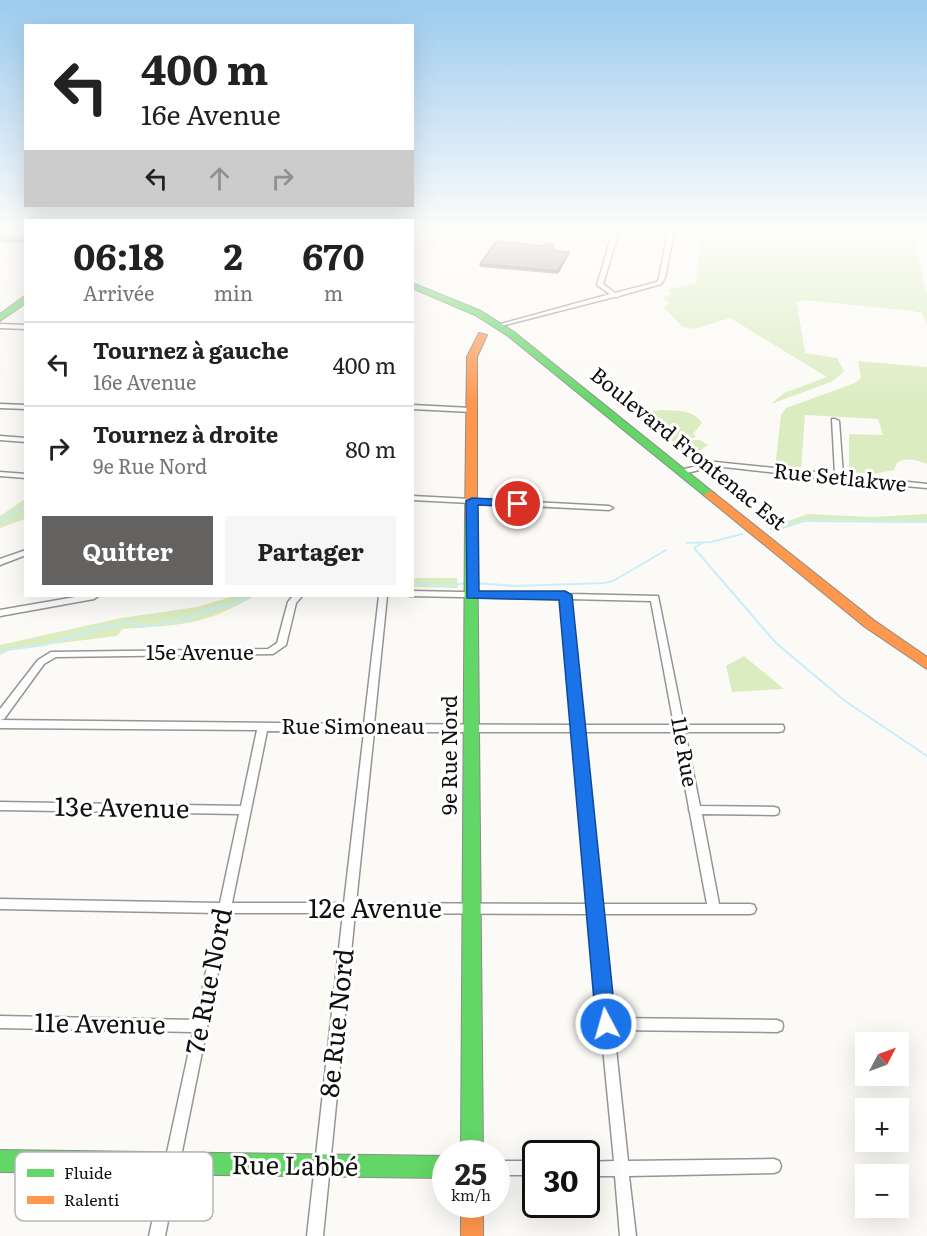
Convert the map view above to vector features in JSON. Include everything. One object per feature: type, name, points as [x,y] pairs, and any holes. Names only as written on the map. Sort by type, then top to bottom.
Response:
[{"type":"street","name":"Boulevard Frontenac Est","points":[[421,289],[462,305],[500,326],[870,624],[927,664]]},
{"type":"street","points":[[605,289],[616,296]]},
{"type":"street","name":"9e Rue Nord","points":[[472,1140],[470,909],[472,357],[468,353],[469,345],[500,326],[639,289]]},
{"type":"street","points":[[0,318],[24,300]]},
{"type":"street","points":[[0,326],[24,307]]},
{"type":"street","points":[[0,326],[24,327]]},
{"type":"street","points":[[0,406],[24,407]]},
{"type":"street","points":[[414,407],[471,410]]},
{"type":"street","points":[[835,421],[839,478]]},
{"type":"street","points":[[0,438],[24,440]]},
{"type":"street","name":"Rue Setlakwe","points":[[683,472],[715,464],[927,486]]},
{"type":"street","points":[[0,474],[24,476]]},
{"type":"street","points":[[414,498],[609,508]]},
{"type":"street","points":[[0,562],[24,553]]},
{"type":"street","points":[[414,594],[472,586],[565,595],[594,909],[628,1236]]},
{"type":"street","name":"11e Rue","points":[[565,595],[652,596],[657,600],[714,909]]},
{"type":"street","points":[[0,613],[88,597]]},
{"type":"street","name":"15e Avenue","points":[[0,716],[41,662],[63,652],[270,652],[281,645],[292,602],[297,597]]},
{"type":"street","name":"8e Rue Nord","points":[[315,1236],[367,727],[383,597]]},
{"type":"street","name":"Rue Simoneau","points":[[0,724],[471,729],[778,728]]},
{"type":"street","name":"7e Rue Nord","points":[[174,1152],[223,908],[263,727]]},
{"type":"street","name":"13e Avenue","points":[[0,806],[244,810]]},
{"type":"street","points":[[694,810],[774,811]]},
{"type":"street","name":"12e Avenue","points":[[0,904],[223,908],[750,909]]},
{"type":"street","name":"11e Avenue","points":[[0,1022],[200,1026]]},
{"type":"street","points":[[606,1024],[777,1026]]},
{"type":"street","name":"Rue Labbé","points":[[0,1161],[15,1161]]},
{"type":"street","name":"Rue Labbé","points":[[213,1165],[432,1167]]},
{"type":"street","points":[[600,1169],[774,1166]]},
{"type":"street","points":[[472,1218],[472,1236]]},
{"type":"street","name":"7e Rue Nord","points":[[157,1236],[160,1221]]},
{"type":"green space","points":[[926,289],[927,325],[922,313],[913,311],[804,300],[797,303],[805,353],[837,358],[844,371],[833,381],[771,404],[784,393],[827,377],[730,318],[694,329],[683,327],[663,307],[670,304],[662,298],[671,294],[667,290]]},
{"type":"green space","points":[[858,361],[927,367],[927,464],[908,460],[897,463],[894,470],[873,474],[849,472],[849,434],[883,435],[878,419],[805,415],[801,469],[775,467],[781,415],[786,408],[855,383],[861,378]]},
{"type":"green space","points":[[661,410],[689,413],[699,418],[702,423],[693,434],[696,437],[687,440],[700,440],[708,445],[691,457],[683,451],[681,446],[685,443],[667,440],[637,418],[636,413]]},
{"type":"green space","points":[[24,500],[24,519],[0,528],[0,516]]},
{"type":"green space","points":[[808,514],[872,517],[927,514],[927,523],[804,522],[774,532],[769,528]]},
{"type":"green space","points":[[414,578],[457,578],[458,588],[414,587]]},
{"type":"green space","points":[[231,597],[252,597],[205,619],[176,625],[123,629],[117,636],[12,649],[0,655],[0,645],[121,618],[197,607]]},
{"type":"green space","points":[[744,656],[784,689],[732,692],[726,666]]},
{"type":"waterway","points":[[0,520],[24,506]]},
{"type":"waterway","points":[[771,529],[808,520],[927,522]]},
{"type":"waterway","points":[[687,543],[711,542],[742,534]]},
{"type":"waterway","points":[[702,543],[694,548],[776,643],[845,701],[927,756]]},
{"type":"waterway","points":[[475,583],[515,586],[605,583],[615,580],[666,550]]},
{"type":"waterway","points":[[414,583],[447,586],[466,583]]},
{"type":"waterway","points":[[0,651],[45,645],[102,627],[128,623],[150,626],[190,618],[206,610],[231,605],[247,597]]},
{"type":"traffic: fast","points":[[421,289],[478,313],[511,334],[710,495]]},
{"type":"traffic: fast","points":[[0,318],[24,300]]},
{"type":"traffic: fast","points":[[471,519],[472,1140]]},
{"type":"traffic: fast","points":[[0,1161],[15,1161]]},
{"type":"traffic: fast","points":[[213,1164],[432,1167]]},
{"type":"traffic: slow","points":[[471,519],[472,357],[482,335]]},
{"type":"traffic: slow","points":[[710,495],[870,624],[927,664]]},
{"type":"traffic: slow","points":[[472,1218],[472,1236]]},
{"type":"route","points":[[518,504],[472,501],[472,595],[565,595],[606,1024]]}]
